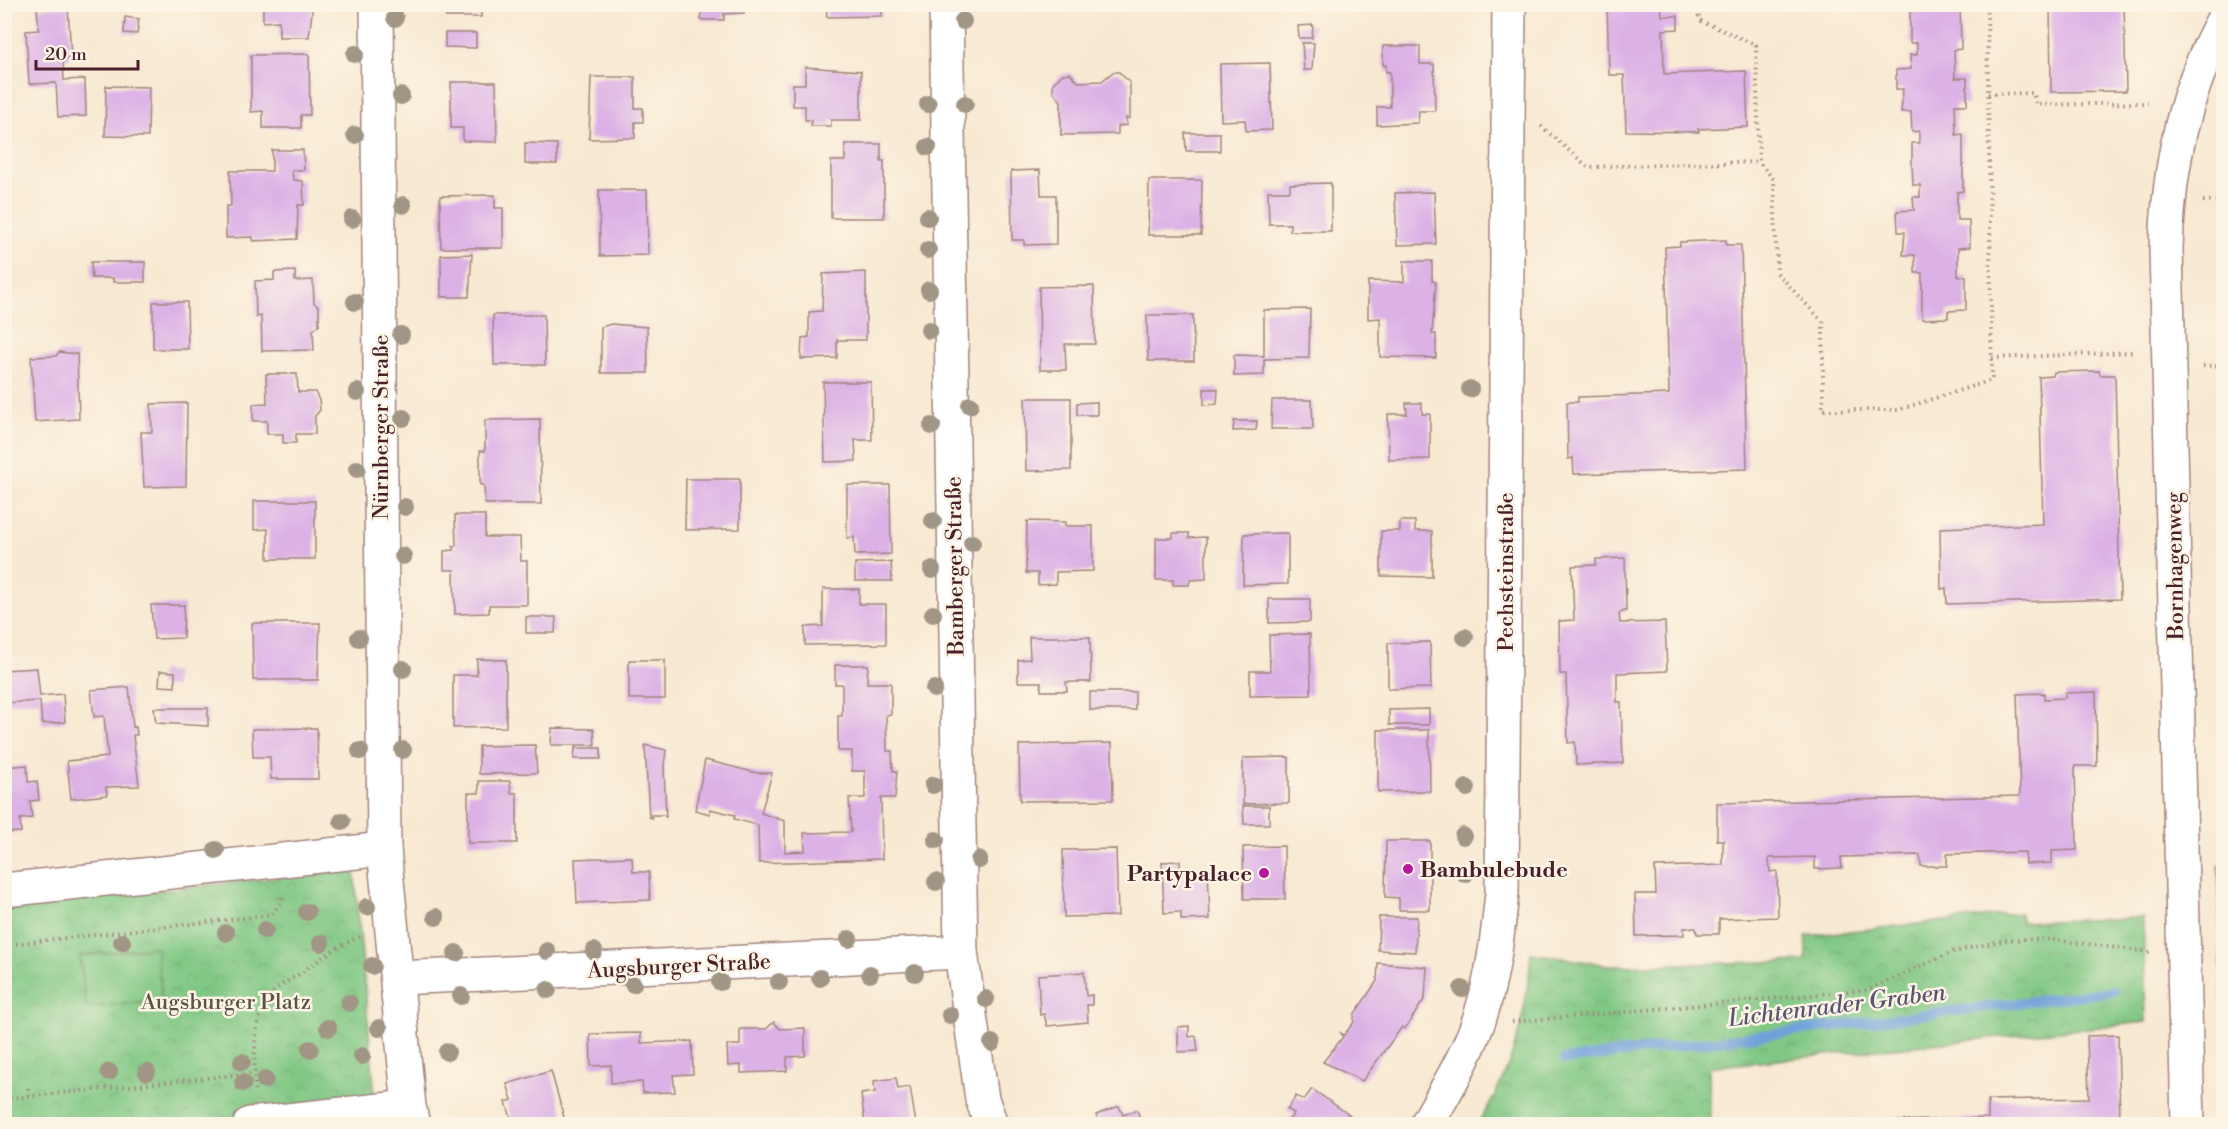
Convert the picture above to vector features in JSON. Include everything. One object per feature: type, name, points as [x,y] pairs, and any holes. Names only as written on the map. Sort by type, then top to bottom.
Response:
[{"type":"street","name":"Nürnberger Straße","points":[[377,4],[384,849]]},
{"type":"street","name":"Bamberger Straße","points":[[946,4],[961,952],[982,1099],[992,1125]]},
{"type":"street","name":"Pechsteinstraße","points":[[1427,1125],[1464,1054],[1483,1009],[1497,935],[1502,893],[1509,4]]},
{"type":"street","name":"Bornhagenweg","points":[[2188,1125],[2168,202],[2186,103],[2206,49],[2223,18]]},
{"type":"street","points":[[4,890],[384,849],[411,1116],[255,1124]]},
{"type":"street","name":"Augsburger Straße","points":[[397,978],[961,952]]},
{"type":"path","points":[[1698,4],[1699,20],[1756,45],[1759,162],[1774,180],[1777,273],[1823,322],[1822,410],[1898,410],[1992,380],[1987,4]]},
{"type":"path","points":[[2186,4],[2186,11]]},
{"type":"path","points":[[1988,94],[2033,93],[2037,105],[2148,103]]},
{"type":"path","points":[[1539,124],[1588,167],[1759,162]]},
{"type":"path","points":[[2202,201],[2223,201]]},
{"type":"path","points":[[1992,358],[2135,352]]},
{"type":"path","points":[[2199,366],[2223,365]]},
{"type":"path","points":[[4,945],[270,915],[281,903],[284,884],[282,859]]},
{"type":"path","points":[[255,1124],[254,1073],[261,1010],[270,994],[331,950],[366,936]]},
{"type":"path","points":[[1506,1023],[1867,990],[1953,952],[2006,940],[2046,939],[2151,952]]},
{"type":"path","points":[[4,1100],[254,1073]]},
{"type":"path","points":[[28,1088],[29,1097]]},
{"type":"green space","points":[[2219,866],[2224,866],[2223,1015]]},
{"type":"green space","name":"Augsburger Platz","points":[[354,869],[375,1096],[260,1115],[175,1124],[5,1124],[4,908]]},
{"type":"green space","points":[[2020,913],[2021,922],[2143,918],[2146,1022],[1709,1067],[1710,1124],[1477,1124],[1500,1085],[1516,1043],[1526,998],[1531,953],[1614,966],[1806,961],[1806,936]]},
{"type":"green space","points":[[156,947],[162,999],[86,1008],[80,956]]},
{"type":"building","points":[[127,4],[170,4],[170,8],[127,8]]},
{"type":"building","points":[[263,4],[313,4],[309,37],[279,37],[279,21],[263,22]]},
{"type":"building","points":[[445,4],[481,4],[481,17],[446,17]]},
{"type":"building","points":[[826,4],[882,4],[882,16],[827,17]]},
{"type":"building","points":[[1023,4],[1085,4],[1085,7],[1023,7]]},
{"type":"building","points":[[1607,4],[1661,4],[1662,16],[1678,16],[1678,29],[1663,30],[1664,74],[1746,71],[1748,127],[1698,129],[1699,132],[1626,131],[1624,75],[1609,75]]},
{"type":"building","points":[[1910,4],[1960,4],[1961,49],[1954,50],[1955,78],[1967,78],[1967,105],[1955,105],[1956,135],[1963,134],[1963,191],[1957,192],[1957,220],[1969,220],[1970,247],[1958,248],[1958,276],[1966,276],[1966,310],[1948,311],[1948,318],[1922,319],[1922,273],[1915,273],[1915,255],[1903,255],[1905,232],[1898,232],[1897,211],[1914,210],[1913,197],[1920,197],[1920,185],[1913,185],[1912,164],[1912,143],[1919,143],[1919,131],[1912,132],[1911,112],[1901,112],[1903,89],[1896,89],[1896,70],[1911,69],[1910,55],[1917,55],[1917,43],[1910,43]]},
{"type":"building","points":[[2050,4],[2124,4],[2126,91],[2051,92]]},
{"type":"building","points":[[701,5],[744,5],[744,13],[724,14],[724,20],[701,20]]},
{"type":"building","points":[[68,6],[71,58],[63,58],[64,80],[85,79],[86,116],[58,117],[56,83],[29,84],[26,31],[39,30],[37,8]]},
{"type":"building","points":[[125,17],[139,19],[137,34],[124,33]]},
{"type":"building","points":[[1313,25],[1312,38],[1299,38],[1298,26]]},
{"type":"building","points":[[445,33],[476,33],[476,48],[445,47]]},
{"type":"building","points":[[1302,43],[1314,43],[1312,70],[1304,70]]},
{"type":"building","points":[[1383,46],[1420,46],[1420,64],[1434,64],[1435,111],[1419,111],[1418,123],[1377,125],[1377,107],[1390,107],[1390,72],[1386,72],[1386,65],[1383,65]]},
{"type":"building","points":[[309,54],[310,115],[301,115],[301,128],[263,128],[263,111],[251,112],[251,55]]},
{"type":"building","points":[[1270,63],[1272,130],[1246,131],[1245,120],[1221,121],[1220,64]]},
{"type":"building","points":[[805,67],[861,71],[861,120],[831,120],[831,126],[811,126],[811,120],[805,120],[805,106],[793,106],[793,84],[805,84]]},
{"type":"building","points":[[1113,72],[1119,72],[1130,83],[1130,118],[1126,118],[1127,125],[1118,126],[1118,134],[1061,135],[1061,101],[1053,92],[1053,83],[1063,74],[1070,73],[1078,82],[1102,81]]},
{"type":"building","points":[[591,77],[635,77],[635,108],[643,108],[643,122],[635,122],[635,138],[589,139]]},
{"type":"building","points":[[451,82],[496,82],[497,142],[463,141],[463,128],[451,128]]},
{"type":"building","points":[[106,86],[149,87],[148,137],[105,136]]},
{"type":"building","points":[[1185,133],[1220,133],[1220,151],[1186,151]]},
{"type":"building","points":[[525,143],[557,144],[557,164],[525,164]]},
{"type":"building","points":[[845,144],[881,144],[881,161],[884,161],[884,218],[831,218],[831,161],[845,161]]},
{"type":"building","points":[[272,150],[303,150],[304,170],[292,170],[293,180],[303,181],[304,205],[298,205],[297,239],[253,241],[253,237],[226,238],[226,206],[231,206],[230,171],[272,171]]},
{"type":"building","points":[[1040,170],[1041,195],[1056,195],[1056,244],[1024,245],[1024,240],[1012,240],[1011,171]]},
{"type":"building","points":[[1149,180],[1202,180],[1201,235],[1148,235]]},
{"type":"building","points":[[1331,183],[1331,231],[1290,231],[1290,224],[1269,224],[1268,191],[1290,191],[1290,184]]},
{"type":"building","points":[[599,190],[647,190],[648,255],[600,256]]},
{"type":"building","points":[[1434,192],[1436,244],[1397,245],[1395,193]]},
{"type":"building","points":[[495,195],[495,208],[503,208],[503,248],[441,248],[440,196]]},
{"type":"building","points":[[1726,240],[1726,245],[1741,245],[1747,469],[1574,474],[1573,458],[1568,459],[1567,402],[1578,402],[1578,397],[1669,394],[1665,247],[1680,246],[1680,242]]},
{"type":"building","points":[[472,254],[469,297],[441,297],[441,255]]},
{"type":"building","points":[[1404,261],[1432,261],[1432,281],[1436,282],[1432,334],[1436,334],[1436,358],[1380,357],[1380,318],[1368,319],[1368,281],[1404,282]]},
{"type":"building","points":[[91,262],[145,262],[145,282],[113,282],[113,278],[92,278]]},
{"type":"building","points":[[295,271],[295,281],[313,280],[314,303],[319,307],[319,325],[313,330],[314,350],[262,351],[261,316],[256,317],[255,281],[274,280],[274,272]]},
{"type":"building","points":[[866,272],[866,340],[837,340],[837,358],[801,359],[802,338],[809,337],[809,312],[822,311],[823,274]]},
{"type":"building","points":[[1094,286],[1095,344],[1065,344],[1066,370],[1040,370],[1039,287]]},
{"type":"building","points":[[153,302],[187,302],[188,349],[153,349]]},
{"type":"building","points":[[1310,309],[1309,358],[1264,359],[1264,375],[1234,376],[1234,355],[1264,356],[1264,310]]},
{"type":"building","points":[[493,315],[544,315],[545,365],[494,365]]},
{"type":"building","points":[[1147,315],[1193,315],[1194,361],[1148,361]]},
{"type":"building","points":[[611,324],[647,327],[648,373],[601,373],[601,327]]},
{"type":"building","points":[[59,352],[77,354],[79,419],[35,422],[31,357],[56,356]]},
{"type":"building","points":[[2099,371],[2100,375],[2115,375],[2120,599],[1947,604],[1946,588],[1941,589],[1940,528],[2043,524],[2039,377],[2053,376],[2054,372]]},
{"type":"building","points":[[266,374],[297,374],[298,392],[315,392],[320,410],[315,416],[315,434],[296,434],[296,443],[283,443],[283,434],[267,434],[267,421],[253,421],[253,404],[267,403]]},
{"type":"building","points":[[823,382],[871,382],[872,440],[855,440],[856,461],[825,462]]},
{"type":"building","points":[[1204,389],[1218,389],[1217,404],[1204,405]]},
{"type":"building","points":[[1025,398],[1071,398],[1071,470],[1026,471]]},
{"type":"building","points":[[1272,400],[1312,400],[1313,429],[1271,429]]},
{"type":"building","points":[[1097,402],[1097,415],[1077,415],[1077,403]]},
{"type":"building","points":[[187,403],[186,486],[144,487],[141,432],[152,432],[151,404]]},
{"type":"building","points":[[1406,403],[1422,403],[1422,414],[1430,414],[1430,459],[1389,460],[1388,414],[1407,414]]},
{"type":"building","points":[[540,419],[541,504],[485,504],[484,485],[480,485],[480,451],[485,451],[485,420]]},
{"type":"building","points":[[1234,421],[1257,421],[1256,430],[1233,431]]},
{"type":"building","points":[[686,479],[740,479],[740,529],[685,530]]},
{"type":"building","points":[[847,485],[890,485],[891,554],[855,555],[854,537],[847,538]]},
{"type":"building","points":[[254,501],[315,501],[315,559],[268,559],[268,529],[254,530]]},
{"type":"building","points":[[455,515],[485,515],[485,537],[520,537],[521,561],[527,561],[527,605],[489,605],[489,613],[455,614],[454,570],[444,570],[444,551],[454,550],[453,546],[456,546]]},
{"type":"building","points":[[1027,521],[1065,522],[1065,526],[1093,526],[1093,571],[1056,572],[1056,584],[1038,585],[1038,573],[1026,573]]},
{"type":"building","points":[[1400,521],[1415,521],[1415,531],[1432,531],[1432,577],[1381,576],[1381,531],[1400,531]]},
{"type":"building","points":[[1173,533],[1189,533],[1189,538],[1206,537],[1206,579],[1190,580],[1189,585],[1173,585],[1173,580],[1156,580],[1156,538],[1173,538]]},
{"type":"building","points":[[1288,533],[1288,584],[1243,585],[1244,534]]},
{"type":"building","points":[[1625,558],[1626,611],[1619,613],[1620,623],[1665,622],[1667,671],[1617,673],[1617,702],[1621,702],[1623,763],[1576,765],[1575,742],[1568,743],[1566,674],[1560,674],[1559,621],[1574,620],[1572,566],[1596,565],[1596,559]]},
{"type":"building","points":[[891,562],[892,581],[855,581],[855,563]]},
{"type":"building","points":[[823,589],[859,589],[859,604],[886,604],[886,644],[805,645],[805,627],[823,626]]},
{"type":"building","points":[[1269,599],[1310,599],[1310,622],[1269,623]]},
{"type":"building","points":[[151,605],[184,605],[183,638],[154,639]]},
{"type":"building","points":[[526,617],[556,617],[555,633],[526,633]]},
{"type":"building","points":[[252,623],[320,623],[318,680],[253,680]]},
{"type":"building","points":[[1310,634],[1311,695],[1250,696],[1250,671],[1270,671],[1269,635]]},
{"type":"building","points":[[1029,637],[1090,637],[1091,682],[1066,682],[1067,691],[1041,691],[1041,682],[1018,682],[1018,660],[1030,659]]},
{"type":"building","points":[[1430,642],[1431,688],[1388,689],[1388,643]]},
{"type":"building","points":[[477,659],[506,660],[506,727],[453,728],[453,675],[477,675]]},
{"type":"building","points":[[629,660],[665,660],[665,699],[629,699]]},
{"type":"building","points":[[835,665],[868,665],[867,683],[891,683],[891,714],[886,715],[887,751],[892,751],[893,771],[897,771],[895,798],[881,798],[882,859],[759,863],[758,825],[734,819],[735,815],[710,809],[710,814],[695,810],[705,760],[757,773],[772,773],[761,813],[785,821],[785,852],[805,851],[804,833],[851,832],[849,798],[865,798],[865,771],[852,771],[852,751],[838,751],[838,716],[842,716],[842,684],[835,684]]},
{"type":"building","points":[[37,668],[40,696],[63,694],[65,722],[42,724],[40,701],[4,703],[4,670]]},
{"type":"building","points":[[160,671],[175,672],[175,687],[159,686]]},
{"type":"building","points":[[129,687],[133,727],[136,727],[137,735],[133,735],[139,786],[106,787],[107,795],[71,799],[67,761],[108,757],[104,716],[94,717],[91,690]]},
{"type":"building","points":[[1090,692],[1135,692],[1135,710],[1090,710]]},
{"type":"building","points":[[2096,692],[2097,766],[2075,766],[2077,850],[2052,851],[2052,863],[2026,864],[2025,852],[1947,854],[1947,866],[1921,866],[1920,855],[1841,857],[1842,868],[1815,869],[1815,857],[1769,858],[1770,872],[1777,871],[1778,917],[1719,919],[1719,934],[1697,934],[1696,928],[1684,928],[1684,935],[1636,936],[1635,894],[1656,894],[1655,867],[1723,865],[1723,840],[1717,840],[1717,803],[2020,796],[2017,694],[2044,693],[2044,699],[2065,698],[2065,693]]},
{"type":"building","points":[[154,708],[208,708],[208,726],[156,723]]},
{"type":"building","points":[[1429,709],[1429,725],[1389,725],[1389,710]]},
{"type":"building","points":[[317,728],[318,779],[271,779],[270,757],[253,757],[252,729]]},
{"type":"building","points":[[552,728],[594,729],[595,745],[551,745]]},
{"type":"building","points":[[1378,730],[1429,730],[1430,791],[1378,792]]},
{"type":"building","points":[[1112,743],[1113,800],[1020,801],[1019,745]]},
{"type":"building","points":[[535,745],[537,773],[479,774],[479,746]]},
{"type":"building","points":[[645,745],[666,750],[664,767],[666,817],[651,815],[652,818],[649,817]]},
{"type":"building","points":[[575,748],[601,748],[601,759],[574,759]]},
{"type":"building","points":[[1289,757],[1289,803],[1243,804],[1243,758]]},
{"type":"building","points":[[27,765],[28,782],[37,781],[39,800],[30,801],[32,818],[20,819],[21,832],[4,833],[4,767]]},
{"type":"building","points":[[479,781],[510,781],[511,793],[517,793],[517,843],[468,843],[468,793],[479,793]]},
{"type":"building","points":[[1243,806],[1269,806],[1269,824],[1244,824]]},
{"type":"building","name":"Bambulebude","points":[[1386,841],[1430,841],[1430,910],[1399,910],[1399,898],[1385,897]]},
{"type":"building","name":"Partypalace","points":[[1284,846],[1285,899],[1244,899],[1243,847]]},
{"type":"building","points":[[1116,849],[1118,916],[1064,917],[1063,850]]},
{"type":"building","points":[[632,857],[633,872],[649,872],[650,900],[577,903],[575,859]]},
{"type":"building","points":[[1180,861],[1180,870],[1208,869],[1210,919],[1181,920],[1181,912],[1164,913],[1162,862]]},
{"type":"building","points":[[1379,917],[1417,917],[1415,952],[1378,950]]},
{"type":"building","points":[[1378,963],[1427,967],[1425,998],[1405,1029],[1402,1027],[1362,1081],[1323,1062],[1343,1037],[1341,1033],[1344,1035],[1354,1022],[1354,1015],[1377,981]]},
{"type":"building","points":[[1084,972],[1086,996],[1092,995],[1092,1005],[1087,1005],[1088,1022],[1047,1026],[1044,1014],[1040,1015],[1038,975]]},
{"type":"building","points":[[774,1022],[780,1029],[805,1028],[805,1056],[787,1057],[787,1071],[741,1073],[741,1065],[728,1066],[727,1045],[740,1045],[740,1029],[766,1029]]},
{"type":"building","points":[[1189,1026],[1189,1037],[1196,1036],[1198,1051],[1178,1052],[1178,1027]]},
{"type":"building","points":[[641,1033],[641,1043],[692,1041],[693,1074],[673,1075],[675,1092],[643,1093],[642,1082],[611,1083],[611,1065],[591,1066],[590,1034]]},
{"type":"building","points":[[2118,1035],[2120,1124],[1805,1124],[1988,1118],[1988,1100],[2089,1098],[2087,1036]]},
{"type":"building","points":[[551,1071],[565,1121],[552,1124],[513,1124],[506,1102],[512,1100],[507,1084]]},
{"type":"building","points":[[896,1078],[898,1089],[910,1087],[916,1124],[865,1124],[861,1094],[875,1092],[874,1081]]},
{"type":"building","points":[[1312,1089],[1352,1117],[1347,1124],[1286,1124],[1294,1113],[1287,1109],[1296,1096],[1304,1100]]},
{"type":"building","points":[[1119,1106],[1123,1115],[1137,1110],[1142,1124],[1099,1124],[1096,1115]]},
{"type":"waterway","name":"Lichtenrader Graben","points":[[1564,1060],[2114,991]]},
{"type":"place","name":"Bambulebude","points":[[1408,869]]},
{"type":"place","name":"Partypalace","points":[[1264,873]]}]
